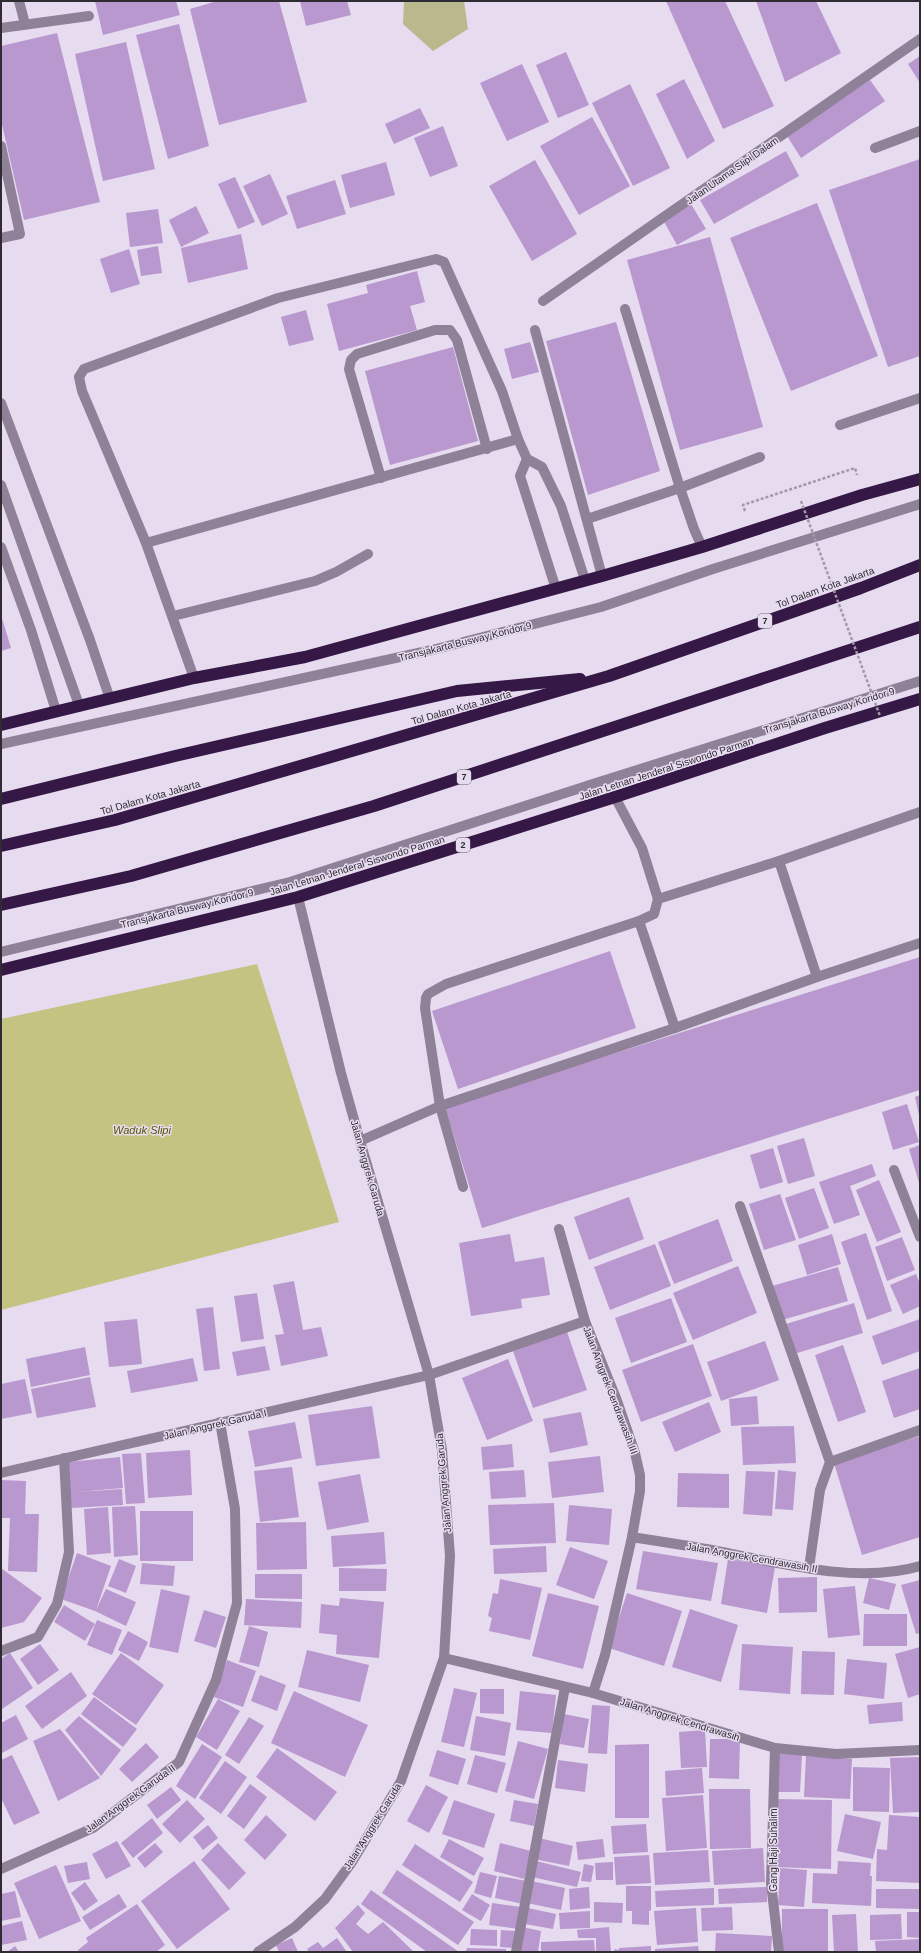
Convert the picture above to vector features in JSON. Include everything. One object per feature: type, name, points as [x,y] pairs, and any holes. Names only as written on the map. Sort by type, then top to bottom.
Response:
[{"type":"highway","points":[[1,725],[56,710],[110,699],[194,678],[305,657],[602,576],[702,547],[862,495],[920,479]]},
{"type":"highway","name":"Tol Dalam Kota Jakarta","points":[[1,846],[115,820],[609,676],[861,588],[920,565]]},
{"type":"highway","name":"7","points":[[1,905],[131,876],[374,806],[920,627]]},
{"type":"highway","points":[[1,799],[182,754],[457,691],[609,676]]},
{"type":"highway","name":"Jalan Letnan Jenderal Siswondo Parman","points":[[1,970],[298,897],[920,699]]},
{"type":"street","points":[[19,1],[25,24]]},
{"type":"street","points":[[1,28],[89,16]]},
{"type":"street","name":"Jalan Utama Slipi Dalam","points":[[543,301],[920,39]]},
{"type":"street","points":[[875,148],[920,131]]},
{"type":"street","points":[[1,146],[20,234],[1,238]]},
{"type":"street","points":[[194,678],[146,543],[82,391],[79,377],[84,369],[278,298],[436,259],[444,262],[502,391],[518,439],[527,459],[542,467],[561,506],[585,580]]},
{"type":"street","points":[[625,309],[680,488],[694,530],[702,547]]},
{"type":"street","points":[[381,478],[349,370],[351,360],[357,354],[435,330],[450,330],[457,340],[487,449]]},
{"type":"street","points":[[535,330],[588,519],[602,576]]},
{"type":"street","points":[[840,425],[920,398]]},
{"type":"street","points":[[1,403],[90,640],[110,699]]},
{"type":"street","points":[[146,543],[487,449],[518,439]]},
{"type":"street","points":[[588,519],[680,488],[760,457]]},
{"type":"street","points":[[527,459],[520,476],[556,589]]},
{"type":"street","points":[[1,486],[79,706]]},
{"type":"street","name":"Transjakarta Busway Koridor 9","points":[[1,744],[432,650],[601,607],[713,569],[920,504]]},
{"type":"street","points":[[1,547],[31,630],[56,710]]},
{"type":"street","points":[[173,616],[315,581],[336,572],[368,554]]},
{"type":"street","name":"Transjakarta Busway Koridor 9","points":[[1,952],[290,882],[920,681]]},
{"type":"street","points":[[463,1187],[440,1106],[425,1008],[426,998],[428,994],[446,984],[639,921],[654,914],[658,899],[642,848],[615,797]]},
{"type":"street","points":[[658,899],[779,861],[920,812]]},
{"type":"street","points":[[779,861],[817,977]]},
{"type":"street","name":"Jalan Anggrek Garuda","points":[[258,1952],[296,1927],[325,1899],[352,1862],[401,1781],[444,1658],[450,1556],[442,1450],[429,1375],[360,1141],[298,897]]},
{"type":"street","points":[[639,921],[675,1028]]},
{"type":"street","points":[[360,1141],[440,1106],[675,1028],[817,977],[920,943]]},
{"type":"street","points":[[894,1170],[920,1237]]},
{"type":"street","points":[[740,1206],[830,1462],[820,1490],[809,1568]]},
{"type":"street","name":"Jalan Anggrek Cendrawasih III","points":[[559,1229],[585,1321],[616,1398],[635,1453],[640,1475],[640,1491],[632,1538],[605,1655],[593,1692]]},
{"type":"street","name":"Jalan Anggrek Garuda I","points":[[1,1472],[429,1375],[585,1321]]},
{"type":"street","name":"Jalan Anggrek Garuda II","points":[[1,1869],[92,1828],[179,1762],[216,1680],[236,1603],[235,1509],[220,1422]]},
{"type":"street","points":[[830,1462],[920,1430]]},
{"type":"street","points":[[1,1651],[38,1637],[57,1604],[69,1552],[64,1458]]},
{"type":"street","name":"Jalan Anggrek Cendrawasih II","points":[[632,1538],[715,1550],[809,1568],[863,1573],[907,1570],[920,1566]]},
{"type":"street","name":"Jalan Anggrek Cendrawasih","points":[[444,1658],[565,1687],[593,1692],[775,1748],[836,1754],[920,1750]]},
{"type":"street","points":[[516,1952],[565,1687]]},
{"type":"street","name":"Gang Haji Suhalim","points":[[775,1748],[771,1883],[779,1952]]},
{"type":"path","points":[[743,505],[854,468]]},
{"type":"path","points":[[801,501],[880,716]]},
{"type":"green space","points":[[404,1],[464,1],[468,29],[433,51],[403,24]]},
{"type":"water","name":"Waduk Slipi","points":[[257,964],[339,1222],[1,1310],[1,1019]]},
{"type":"building","points":[[95,1],[176,1],[180,15],[103,35]]},
{"type":"building","points":[[217,1],[279,1],[307,102],[219,125],[190,9]]},
{"type":"building","points":[[300,1],[347,1],[351,15],[306,26]]},
{"type":"building","points":[[666,1],[725,1],[774,106],[723,129]]},
{"type":"building","points":[[756,1],[816,1],[841,53],[785,82]]},
{"type":"building","points":[[179,24],[209,146],[168,159],[136,35]]},
{"type":"building","points":[[57,33],[100,202],[24,220],[1,120],[1,46]]},
{"type":"building","points":[[126,42],[155,169],[103,181],[75,54]]},
{"type":"building","points":[[566,52],[589,105],[558,118],[536,65]]},
{"type":"building","points":[[920,56],[920,83],[908,64]]},
{"type":"building","points":[[522,64],[549,122],[507,141],[480,83]]},
{"type":"building","points":[[684,79],[715,141],[687,159],[656,94]]},
{"type":"building","points":[[870,80],[885,101],[801,158],[787,136]]},
{"type":"building","points":[[630,84],[670,168],[633,186],[592,103]]},
{"type":"building","points":[[420,108],[430,128],[394,144],[385,124]]},
{"type":"building","points":[[592,117],[630,186],[579,215],[540,146]]},
{"type":"building","points":[[443,126],[458,166],[430,177],[414,138]]},
{"type":"building","points":[[786,151],[799,176],[714,224],[700,200]]},
{"type":"building","points":[[920,159],[920,356],[888,367],[829,190]]},
{"type":"building","points":[[535,160],[577,234],[532,261],[489,186]]},
{"type":"building","points":[[386,162],[395,195],[350,208],[341,175]]},
{"type":"building","points":[[270,174],[288,214],[262,226],[243,186]]},
{"type":"building","points":[[235,177],[255,222],[238,229],[218,184]]},
{"type":"building","points":[[335,180],[346,214],[297,229],[286,196]]},
{"type":"building","points":[[817,203],[878,356],[791,391],[730,238]]},
{"type":"building","points":[[691,204],[706,229],[677,245],[663,220]]},
{"type":"building","points":[[196,206],[209,233],[181,247],[169,220]]},
{"type":"building","points":[[158,209],[163,243],[130,247],[126,213]]},
{"type":"building","points":[[241,234],[248,269],[188,283],[181,248]]},
{"type":"building","points":[[710,237],[763,427],[680,450],[627,260]]},
{"type":"building","points":[[158,246],[162,273],[141,276],[137,250]]},
{"type":"building","points":[[129,249],[140,284],[111,293],[100,259]]},
{"type":"building","points":[[417,271],[425,302],[410,306],[417,330],[339,351],[327,304],[368,293],[366,285]]},
{"type":"building","points":[[306,310],[314,340],[289,346],[281,317]]},
{"type":"building","points":[[616,322],[660,471],[588,495],[546,341]]},
{"type":"building","points":[[530,342],[539,372],[512,379],[504,349]]},
{"type":"building","points":[[453,347],[478,441],[390,465],[365,371]]},
{"type":"building","points":[[1,615],[11,648],[1,651]]},
{"type":"building","points":[[610,951],[636,1028],[458,1089],[432,1011]]},
{"type":"building","points":[[920,957],[920,1090],[482,1228],[445,1107]]},
{"type":"building","points":[[920,1095],[920,1115],[919,1115],[915,1097]]},
{"type":"building","points":[[907,1104],[919,1142],[893,1150],[882,1112]]},
{"type":"building","points":[[804,1138],[815,1176],[788,1184],[777,1146]]},
{"type":"building","points":[[920,1145],[920,1186],[909,1149]]},
{"type":"building","points":[[773,1148],[783,1182],[760,1189],[750,1155]]},
{"type":"building","points":[[872,1164],[876,1176],[850,1186],[860,1215],[834,1224],[819,1182]]},
{"type":"building","points":[[879,1180],[901,1232],[877,1242],[856,1190]]},
{"type":"building","points":[[814,1188],[829,1228],[799,1239],[785,1198]]},
{"type":"building","points":[[780,1194],[796,1240],[764,1250],[749,1204]]},
{"type":"building","points":[[629,1197],[644,1239],[589,1260],[574,1217]]},
{"type":"building","points":[[718,1219],[733,1261],[674,1284],[658,1242]]},
{"type":"building","points":[[866,1233],[892,1311],[867,1320],[841,1242]]},
{"type":"building","points":[[510,1234],[515,1262],[544,1257],[550,1295],[521,1299],[522,1308],[471,1316],[459,1243]]},
{"type":"building","points":[[832,1234],[841,1264],[807,1275],[798,1245]]},
{"type":"building","points":[[902,1237],[915,1270],[887,1281],[875,1247]]},
{"type":"building","points":[[655,1244],[671,1286],[610,1310],[594,1267]]},
{"type":"building","points":[[738,1266],[757,1313],[693,1340],[673,1293]]},
{"type":"building","points":[[838,1267],[848,1301],[782,1320],[772,1286]]},
{"type":"building","points":[[916,1274],[920,1284],[920,1306],[903,1314],[890,1285]]},
{"type":"building","points":[[294,1281],[303,1330],[321,1327],[328,1356],[281,1366],[275,1335],[284,1334],[273,1285]]},
{"type":"building","points":[[257,1293],[264,1339],[241,1342],[234,1296]]},
{"type":"building","points":[[671,1298],[687,1342],[631,1363],[615,1318]]},
{"type":"building","points":[[854,1303],[863,1333],[794,1354],[786,1324]]},
{"type":"building","points":[[213,1307],[220,1369],[204,1371],[196,1309]]},
{"type":"building","points":[[137,1319],[142,1364],[109,1367],[104,1322]]},
{"type":"building","points":[[920,1319],[920,1351],[882,1365],[872,1336]]},
{"type":"building","points":[[567,1332],[587,1390],[533,1408],[513,1351]]},
{"type":"building","points":[[765,1341],[779,1380],[721,1401],[707,1362]]},
{"type":"building","points":[[693,1344],[712,1396],[641,1422],[622,1370]]},
{"type":"building","points":[[843,1345],[866,1412],[838,1422],[815,1355]]},
{"type":"building","points":[[265,1346],[270,1370],[237,1376],[232,1352]]},
{"type":"building","points":[[85,1347],[90,1375],[31,1387],[26,1359]]},
{"type":"building","points":[[193,1358],[198,1381],[131,1393],[127,1371]]},
{"type":"building","points":[[508,1359],[533,1421],[487,1440],[462,1378]]},
{"type":"building","points":[[920,1368],[920,1409],[894,1418],[882,1381]]},
{"type":"building","points":[[90,1377],[96,1407],[37,1418],[31,1389]]},
{"type":"building","points":[[25,1379],[32,1413],[1,1419],[1,1384]]},
{"type":"building","points":[[757,1396],[759,1424],[731,1426],[729,1399]]},
{"type":"building","points":[[709,1402],[721,1432],[675,1452],[662,1422]]},
{"type":"building","points":[[372,1406],[380,1458],[316,1466],[308,1415]]},
{"type":"building","points":[[581,1412],[588,1445],[550,1453],[543,1419]]},
{"type":"building","points":[[295,1422],[302,1458],[255,1467],[248,1431]]},
{"type":"building","points":[[794,1426],[796,1463],[743,1465],[741,1427]]},
{"type":"building","points":[[920,1436],[920,1537],[862,1555],[834,1463]]},
{"type":"building","points":[[512,1444],[514,1467],[483,1470],[481,1447]]},
{"type":"building","points":[[190,1450],[192,1495],[148,1498],[146,1453]]},
{"type":"building","points":[[141,1453],[145,1503],[126,1504],[122,1454]]},
{"type":"building","points":[[600,1456],[604,1492],[552,1498],[548,1462]]},
{"type":"building","points":[[120,1457],[123,1488],[77,1492],[122,1489],[123,1505],[71,1508],[67,1462]]},
{"type":"building","points":[[292,1467],[299,1517],[260,1522],[254,1471]]},
{"type":"building","points":[[524,1470],[526,1497],[491,1499],[489,1472]]},
{"type":"building","points":[[778,1470],[796,1472],[793,1510],[775,1509]]},
{"type":"building","points":[[746,1471],[775,1472],[772,1516],[743,1514]]},
{"type":"building","points":[[678,1473],[729,1474],[729,1508],[677,1507]]},
{"type":"building","points":[[360,1474],[369,1522],[327,1530],[318,1482]]},
{"type":"building","points":[[1,1480],[26,1481],[25,1514],[39,1514],[37,1572],[8,1571],[10,1518],[1,1518]]},
{"type":"building","points":[[554,1503],[556,1543],[490,1545],[488,1505]]},
{"type":"building","points":[[569,1505],[612,1509],[609,1545],[566,1541]]},
{"type":"building","points":[[135,1506],[138,1555],[114,1557],[112,1507]]},
{"type":"building","points":[[108,1507],[111,1553],[87,1555],[84,1509]]},
{"type":"building","points":[[140,1511],[193,1511],[193,1561],[140,1561]]},
{"type":"building","points":[[306,1522],[307,1569],[257,1570],[256,1523]]},
{"type":"building","points":[[384,1532],[386,1564],[333,1567],[331,1536]]},
{"type":"building","points":[[546,1546],[547,1572],[494,1574],[493,1549]]},
{"type":"building","points":[[570,1547],[608,1561],[594,1599],[556,1585]]},
{"type":"building","points":[[643,1551],[718,1563],[711,1601],[636,1589]]},
{"type":"building","points":[[77,1553],[111,1566],[96,1610],[106,1589],[136,1602],[126,1626],[95,1611],[61,1599]]},
{"type":"building","points":[[119,1559],[136,1566],[126,1593],[108,1586]]},
{"type":"building","points":[[728,1559],[775,1567],[767,1613],[721,1604]]},
{"type":"building","points":[[142,1563],[175,1566],[173,1586],[140,1584]]},
{"type":"building","points":[[1,1568],[42,1598],[24,1622],[1,1628]]},
{"type":"building","points":[[339,1568],[387,1569],[386,1591],[339,1591]]},
{"type":"building","points":[[255,1574],[302,1574],[302,1599],[255,1598]]},
{"type":"building","points":[[817,1577],[817,1612],[779,1613],[778,1578]]},
{"type":"building","points":[[869,1578],[896,1584],[889,1610],[863,1603]]},
{"type":"building","points":[[500,1579],[542,1588],[530,1640],[489,1631],[492,1618],[488,1616],[493,1593],[498,1594]]},
{"type":"building","points":[[920,1580],[920,1633],[916,1634],[901,1585]]},
{"type":"building","points":[[855,1586],[860,1635],[828,1638],[823,1589]]},
{"type":"building","points":[[161,1589],[190,1596],[178,1653],[149,1647]]},
{"type":"building","points":[[548,1593],[599,1606],[583,1669],[532,1656]]},
{"type":"building","points":[[627,1593],[682,1611],[664,1666],[609,1648]]},
{"type":"building","points":[[340,1598],[384,1602],[379,1658],[336,1654],[337,1635],[319,1633],[321,1604],[339,1606]]},
{"type":"building","points":[[246,1599],[302,1602],[301,1628],[244,1625]]},
{"type":"building","points":[[64,1605],[95,1624],[85,1641],[54,1622]]},
{"type":"building","points":[[690,1609],[738,1625],[721,1682],[672,1667]]},
{"type":"building","points":[[204,1610],[226,1617],[216,1648],[194,1641]]},
{"type":"building","points":[[864,1614],[907,1614],[907,1646],[863,1646]]},
{"type":"building","points":[[97,1620],[122,1630],[112,1655],[87,1645]]},
{"type":"building","points":[[249,1626],[268,1632],[259,1667],[239,1662]]},
{"type":"building","points":[[128,1631],[148,1642],[139,1661],[118,1650]]},
{"type":"building","points":[[40,1644],[59,1670],[38,1685],[20,1659]]},
{"type":"building","points":[[742,1644],[793,1647],[790,1694],[739,1690]]},
{"type":"building","points":[[920,1647],[920,1694],[908,1698],[895,1654]]},
{"type":"building","points":[[307,1650],[369,1665],[360,1702],[298,1687]]},
{"type":"building","points":[[802,1651],[835,1652],[834,1695],[801,1694]]},
{"type":"building","points":[[10,1653],[33,1688],[2,1709],[1,1659]]},
{"type":"building","points":[[121,1653],[164,1685],[136,1725],[92,1694]]},
{"type":"building","points":[[847,1659],[887,1663],[884,1699],[844,1694]]},
{"type":"building","points":[[227,1660],[256,1671],[243,1707],[214,1697]]},
{"type":"building","points":[[71,1672],[87,1696],[42,1729],[25,1706]]},
{"type":"building","points":[[260,1675],[286,1685],[277,1711],[251,1701]]},
{"type":"building","points":[[454,1688],[477,1693],[464,1747],[441,1742]]},
{"type":"building","points":[[480,1689],[504,1689],[504,1714],[480,1713]]},
{"type":"building","points":[[294,1691],[368,1725],[345,1777],[271,1743]]},
{"type":"building","points":[[520,1691],[556,1695],[552,1733],[516,1730]]},
{"type":"building","points":[[94,1697],[137,1729],[123,1747],[81,1714]]},
{"type":"building","points":[[218,1699],[240,1711],[217,1750],[196,1737]]},
{"type":"building","points":[[902,1702],[903,1721],[869,1724],[867,1705]]},
{"type":"building","points":[[592,1705],[610,1706],[607,1754],[588,1753]]},
{"type":"building","points":[[564,1714],[589,1719],[584,1748],[560,1744]]},
{"type":"building","points":[[16,1715],[28,1739],[2,1753],[1,1723]]},
{"type":"building","points":[[79,1716],[121,1750],[101,1776],[65,1730]]},
{"type":"building","points":[[476,1716],[511,1723],[505,1756],[470,1750]]},
{"type":"building","points":[[249,1717],[264,1726],[239,1764],[225,1755]]},
{"type":"building","points":[[60,1729],[100,1778],[58,1801],[33,1741]]},
{"type":"building","points":[[705,1730],[707,1767],[681,1768],[679,1732]]},
{"type":"building","points":[[710,1739],[740,1739],[739,1779],[709,1778]]},
{"type":"building","points":[[518,1741],[548,1749],[534,1799],[505,1791]]},
{"type":"building","points":[[146,1743],[159,1757],[132,1782],[119,1769]]},
{"type":"building","points":[[202,1744],[222,1757],[195,1799],[176,1786]]},
{"type":"building","points":[[649,1744],[649,1818],[615,1818],[615,1745]]},
{"type":"building","points":[[277,1748],[337,1792],[315,1821],[256,1777]]},
{"type":"building","points":[[437,1750],[466,1759],[458,1785],[429,1776]]},
{"type":"building","points":[[778,1753],[802,1754],[800,1792],[776,1792]]},
{"type":"building","points":[[12,1755],[40,1813],[14,1825],[1,1798],[1,1760]]},
{"type":"building","points":[[475,1755],[506,1763],[497,1793],[467,1784]]},
{"type":"building","points":[[806,1756],[852,1759],[850,1799],[804,1797]]},
{"type":"building","points":[[920,1757],[920,1812],[893,1813],[890,1758]]},
{"type":"building","points":[[558,1760],[588,1764],[585,1792],[555,1788]]},
{"type":"building","points":[[225,1761],[247,1777],[221,1814],[199,1798]]},
{"type":"building","points":[[853,1767],[890,1768],[889,1812],[853,1811]]},
{"type":"building","points":[[702,1768],[704,1793],[666,1796],[665,1771]]},
{"type":"building","points":[[250,1784],[267,1797],[244,1829],[227,1816]]},
{"type":"building","points":[[426,1785],[448,1797],[429,1833],[407,1821]]},
{"type":"building","points":[[171,1787],[181,1800],[157,1819],[147,1805]]},
{"type":"building","points":[[709,1789],[750,1789],[751,1848],[710,1849]]},
{"type":"building","points":[[703,1795],[707,1848],[666,1851],[662,1798]]},
{"type":"building","points":[[774,1799],[832,1800],[831,1869],[773,1867]]},
{"type":"building","points":[[187,1800],[205,1819],[180,1843],[162,1824]]},
{"type":"building","points":[[454,1800],[495,1814],[484,1848],[442,1834]]},
{"type":"building","points":[[514,1800],[538,1804],[534,1826],[510,1821]]},
{"type":"building","points":[[845,1814],[881,1822],[873,1859],[837,1851]]},
{"type":"building","points":[[266,1815],[287,1835],[265,1860],[244,1840]]},
{"type":"building","points":[[889,1815],[920,1817],[920,1883],[876,1881],[877,1849],[887,1850]]},
{"type":"building","points":[[152,1818],[163,1833],[133,1858],[121,1843]]},
{"type":"building","points":[[646,1824],[648,1852],[613,1854],[611,1826]]},
{"type":"building","points":[[208,1825],[218,1838],[203,1850],[193,1837]]},
{"type":"building","points":[[539,1838],[573,1846],[569,1866],[534,1859]]},
{"type":"building","points":[[449,1839],[484,1858],[474,1876],[440,1857]]},
{"type":"building","points":[[603,1839],[605,1857],[578,1860],[576,1842]]},
{"type":"building","points":[[117,1841],[131,1866],[106,1879],[92,1854]]},
{"type":"building","points":[[155,1843],[163,1852],[145,1868],[137,1858]]},
{"type":"building","points":[[218,1843],[246,1873],[229,1890],[201,1860]]},
{"type":"building","points":[[500,1843],[531,1851],[524,1879],[494,1871]]},
{"type":"building","points":[[415,1844],[473,1882],[460,1902],[402,1865]]},
{"type":"building","points":[[763,1848],[765,1882],[714,1885],[712,1851]]},
{"type":"building","points":[[708,1850],[710,1882],[655,1885],[653,1853]]},
{"type":"building","points":[[649,1855],[651,1883],[616,1885],[614,1857]]},
{"type":"building","points":[[194,1861],[230,1909],[177,1949],[141,1901]]},
{"type":"building","points":[[536,1861],[581,1872],[577,1887],[532,1877]]},
{"type":"building","points":[[838,1861],[871,1863],[871,1906],[812,1903],[813,1873],[837,1874]]},
{"type":"building","points":[[87,1862],[90,1879],[68,1883],[64,1866]]},
{"type":"building","points":[[613,1862],[613,1880],[596,1880],[595,1863]]},
{"type":"building","points":[[584,1864],[594,1866],[591,1882],[581,1881]]},
{"type":"building","points":[[56,1865],[81,1921],[39,1939],[14,1883]]},
{"type":"building","points":[[780,1868],[807,1870],[804,1907],[778,1905]]},
{"type":"building","points":[[397,1870],[474,1922],[458,1945],[382,1893]]},
{"type":"building","points":[[480,1872],[497,1876],[491,1898],[474,1893]]},
{"type":"building","points":[[499,1876],[527,1881],[523,1904],[495,1898]]},
{"type":"building","points":[[531,1881],[565,1888],[561,1910],[527,1903]]},
{"type":"building","points":[[85,1882],[98,1901],[84,1911],[71,1893]]},
{"type":"building","points":[[626,1886],[651,1886],[651,1910],[649,1911],[649,1925],[632,1924],[632,1911],[626,1911]]},
{"type":"building","points":[[589,1887],[590,1908],[570,1910],[569,1889]]},
{"type":"building","points":[[767,1887],[767,1902],[719,1904],[718,1889]]},
{"type":"building","points":[[714,1888],[714,1905],[656,1907],[655,1891]]},
{"type":"building","points":[[876,1889],[920,1889],[920,1909],[876,1908]]},
{"type":"building","points":[[371,1890],[459,1952],[427,1952],[361,1904]]},
{"type":"building","points":[[15,1891],[21,1917],[1,1921],[1,1894]]},
{"type":"building","points":[[119,1894],[127,1907],[90,1930],[82,1917]]},
{"type":"building","points":[[472,1894],[490,1905],[481,1921],[462,1910]]},
{"type":"building","points":[[594,1902],[623,1903],[622,1923],[594,1922]]},
{"type":"building","points":[[492,1903],[522,1907],[519,1929],[489,1925]]},
{"type":"building","points":[[137,1904],[165,1945],[156,1952],[79,1952],[78,1950],[88,1942],[86,1938]]},
{"type":"building","points":[[358,1905],[365,1913],[356,1924],[368,1934],[383,1922],[414,1952],[353,1952],[335,1928]]},
{"type":"building","points":[[732,1907],[733,1930],[702,1931],[701,1908]]},
{"type":"building","points":[[528,1908],[556,1914],[553,1929],[525,1924]]},
{"type":"building","points":[[696,1908],[698,1942],[657,1945],[654,1911]]},
{"type":"building","points":[[782,1909],[828,1909],[828,1952],[782,1952]]},
{"type":"building","points":[[590,1911],[590,1928],[560,1929],[559,1913]]},
{"type":"building","points":[[907,1912],[920,1912],[920,1938],[907,1937]]},
{"type":"building","points":[[856,1914],[858,1952],[834,1952],[832,1915]]},
{"type":"building","points":[[901,1914],[902,1939],[870,1940],[870,1915]]},
{"type":"building","points":[[22,1921],[27,1940],[1,1945],[1,1926]]},
{"type":"building","points":[[522,1927],[541,1931],[538,1952],[518,1951]]},
{"type":"building","points":[[609,1927],[611,1952],[596,1952],[596,1938],[578,1938],[577,1930]]},
{"type":"building","points":[[471,1929],[497,1930],[497,1946],[470,1945]]},
{"type":"building","points":[[501,1930],[515,1931],[513,1948],[500,1947]]},
{"type":"building","points":[[716,1933],[772,1936],[771,1952],[715,1952]]},
{"type":"building","points":[[292,1938],[298,1952],[279,1952],[276,1945]]},
{"type":"building","points":[[337,1938],[347,1952],[309,1952],[307,1949],[318,1942],[323,1948]]},
{"type":"building","points":[[920,1939],[920,1952],[876,1952],[875,1941]]},
{"type":"building","points":[[594,1940],[595,1952],[541,1952],[541,1942]]},
{"type":"building","points":[[15,1946],[19,1952],[7,1952]]},
{"type":"building","points":[[651,1946],[651,1952],[615,1952],[614,1949],[619,1950],[619,1948]]},
{"type":"building","points":[[698,1946],[699,1952],[655,1952],[655,1949]]},
{"type":"building","points":[[467,1948],[506,1949],[506,1952],[466,1952]]}]
